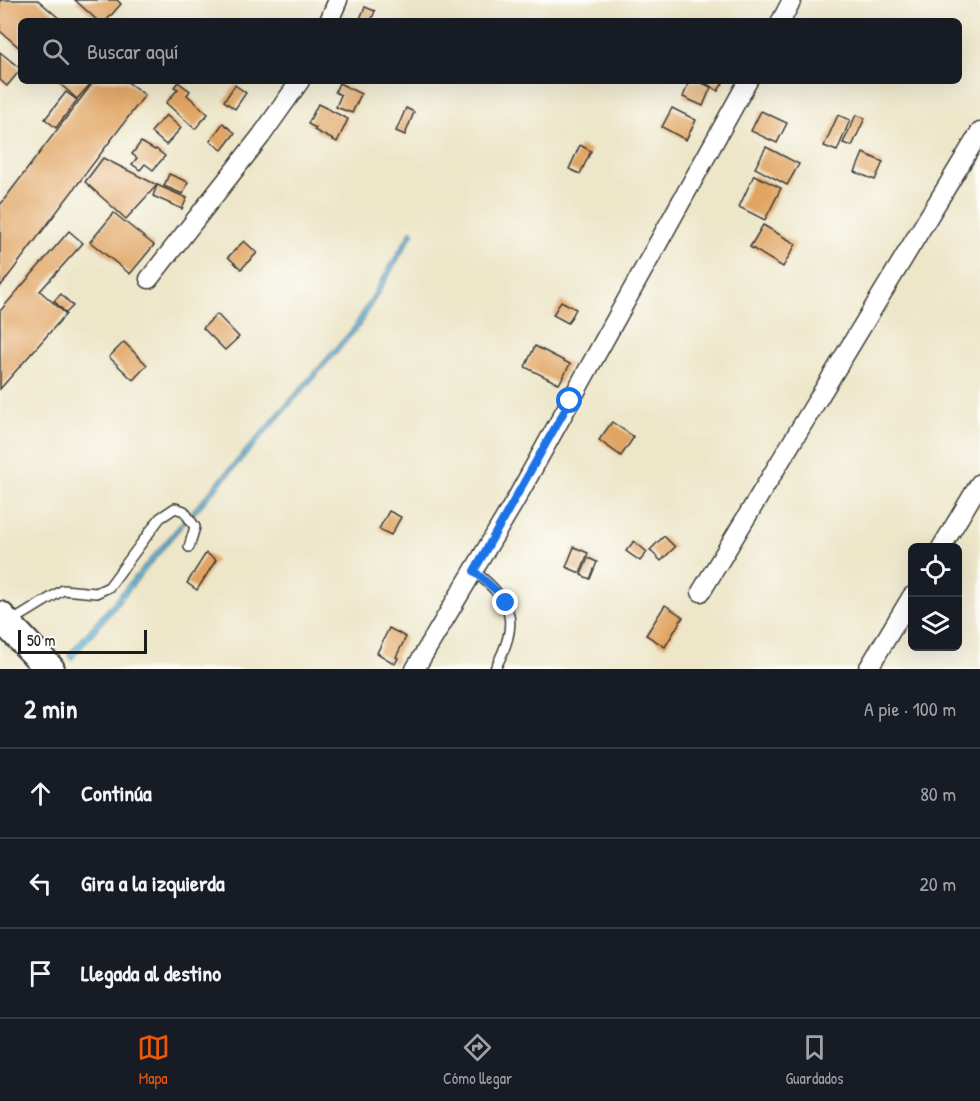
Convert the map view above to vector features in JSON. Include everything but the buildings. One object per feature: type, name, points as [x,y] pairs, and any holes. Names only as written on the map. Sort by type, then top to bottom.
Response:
[{"type":"highway","points":[[4,620],[50,669]]},
{"type":"street","points":[[330,18],[338,0]]},
{"type":"street","points":[[783,18],[792,0]]},
{"type":"street","points":[[149,279],[261,136],[298,84]]},
{"type":"street","points":[[415,669],[515,501],[746,84]]},
{"type":"street","points":[[701,592],[980,132]]},
{"type":"street","points":[[944,543],[980,483]]},
{"type":"street","points":[[868,669],[911,597]]},
{"type":"lane","points":[[4,620],[63,590],[96,593],[109,587],[160,518],[175,508],[184,511],[195,527],[189,547]]},
{"type":"lane","points":[[474,571],[500,594],[509,616],[511,630],[495,669]]},
{"type":"water","points":[[411,230],[414,232],[359,327],[195,513],[192,511],[354,327]]},
{"type":"water","points":[[186,517],[188,519],[72,659],[68,655]]},
{"type":"route","points":[[506,603],[500,594],[474,571],[570,401]]}]
